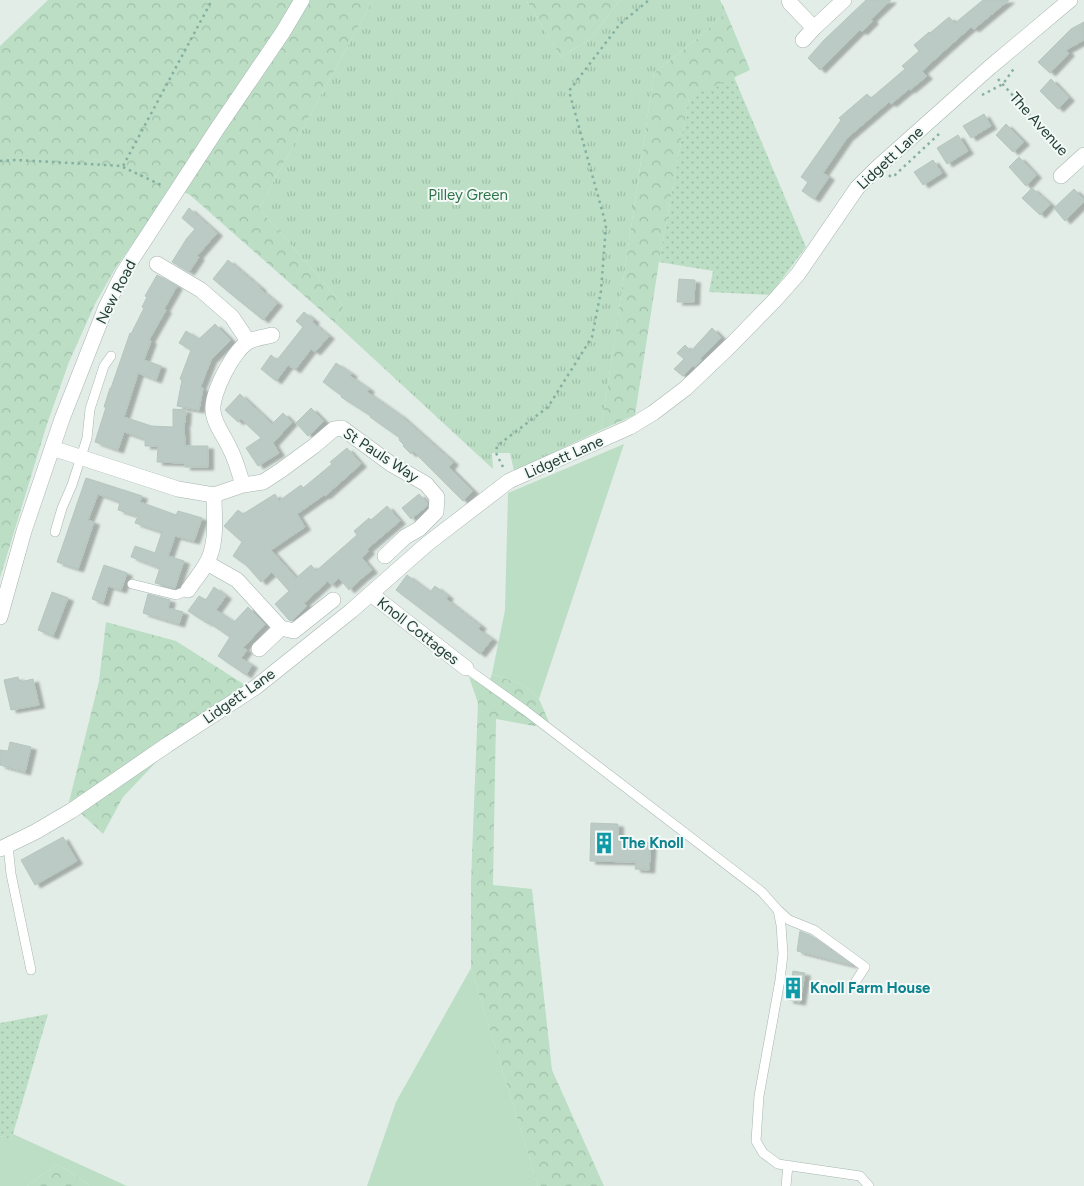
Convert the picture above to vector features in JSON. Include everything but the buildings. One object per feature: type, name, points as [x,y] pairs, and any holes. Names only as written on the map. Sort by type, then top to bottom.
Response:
[{"type":"street","name":"New Road","points":[[0,617],[24,531],[52,448],[81,368],[106,307],[123,273],[283,32],[302,0]]},
{"type":"street","points":[[789,0],[814,28]]},
{"type":"street","points":[[803,40],[844,0]]},
{"type":"street","name":"Lidgett Lane","points":[[4,847],[71,811],[256,687],[371,594],[427,544],[509,481],[630,427],[653,413],[686,388],[775,300],[798,274],[857,188],[982,75],[1070,0]]},
{"type":"street","name":"The Avenue","points":[[1061,176],[1079,159]]},
{"type":"street","points":[[157,264],[201,290],[232,317],[248,342]]},
{"type":"street","points":[[243,485],[231,450],[220,431],[213,410],[217,389],[228,366],[248,342],[272,335]]},
{"type":"street","name":"St Pauls Way","points":[[52,448],[178,489],[214,495],[243,485],[262,482],[301,456],[334,430],[342,428],[391,464],[426,484],[437,497],[436,512],[419,529],[405,537],[385,556]]},
{"type":"street","points":[[188,590],[207,563],[211,551],[214,535],[214,495]]},
{"type":"street","points":[[207,563],[237,580],[280,628],[294,631],[332,600]]},
{"type":"street","name":"Knoll Cottages","points":[[371,594],[466,668]]},
{"type":"street","points":[[259,649],[280,628]]},
{"type":"lane","points":[[55,532],[87,438],[90,409],[104,366],[111,356]]},
{"type":"lane","points":[[132,584],[176,595],[188,590]]},
{"type":"lane","points":[[466,668],[526,711],[762,892],[789,920],[814,930],[865,967],[856,981]]},
{"type":"lane","points":[[4,847],[31,970]]},
{"type":"lane","points":[[778,910],[782,925],[783,954],[759,1096],[756,1141],[763,1153],[778,1164],[860,1176],[869,1186]]},
{"type":"lane","points":[[786,1186],[788,1165]]},
{"type":"path","points":[[123,166],[212,0]]},
{"type":"path","points":[[509,481],[496,453],[497,446],[548,407],[592,337],[601,291],[606,225],[569,91],[620,24],[649,0]]},
{"type":"path","points":[[980,96],[1003,84],[1019,61]]},
{"type":"path","name":"The Avenue","points":[[997,78],[1079,159]]},
{"type":"path","name":"Lidgett Lane","points":[[891,176],[895,175],[944,129]]},
{"type":"path","points":[[0,161],[17,160],[123,166],[176,192]]},
{"type":"green space","points":[[48,0],[373,0],[259,208],[344,306],[335,323],[190,195],[172,187],[115,269],[95,304],[69,362],[47,424],[0,578],[0,46]]},
{"type":"green space","name":"Pilley Green","points":[[373,0],[526,0],[561,57],[590,39],[620,0],[720,0],[726,12],[698,38],[654,73],[601,430],[514,471],[510,453],[492,453],[493,469],[335,323],[344,306],[259,208]]},
{"type":"green space","points":[[526,0],[620,0],[590,39],[561,57]]},
{"type":"green space","points":[[726,12],[750,70],[689,99],[659,262],[635,415],[601,430],[654,73],[698,38]]},
{"type":"green space","points":[[734,77],[806,247],[770,295],[709,292],[713,271],[659,262],[689,98]]},
{"type":"green space","points":[[624,444],[539,699],[524,685],[492,674],[505,610],[508,493]]},
{"type":"green space","points":[[106,622],[176,641],[245,685],[161,757],[123,797],[103,834],[69,802],[99,681]]},
{"type":"green space","points":[[492,674],[524,685],[539,699],[549,722],[534,726],[496,719],[493,885],[532,889],[552,1070],[604,1186],[538,1186],[471,968],[471,881],[478,703],[469,677],[487,688]]},
{"type":"green space","points":[[471,968],[538,1186],[367,1186],[396,1102]]},
{"type":"green space","points":[[48,1014],[13,1134],[11,1139],[0,1136],[0,1023]]},
{"type":"green space","points":[[13,1134],[127,1186],[92,1186],[57,1164],[27,1186],[0,1186],[0,1136],[11,1139]]},
{"type":"green space","points":[[57,1164],[92,1186],[27,1186]]},
{"type":"place","name":"The Knoll","points":[[604,843]]},
{"type":"place","name":"Knoll Farm House","points":[[793,988]]}]
